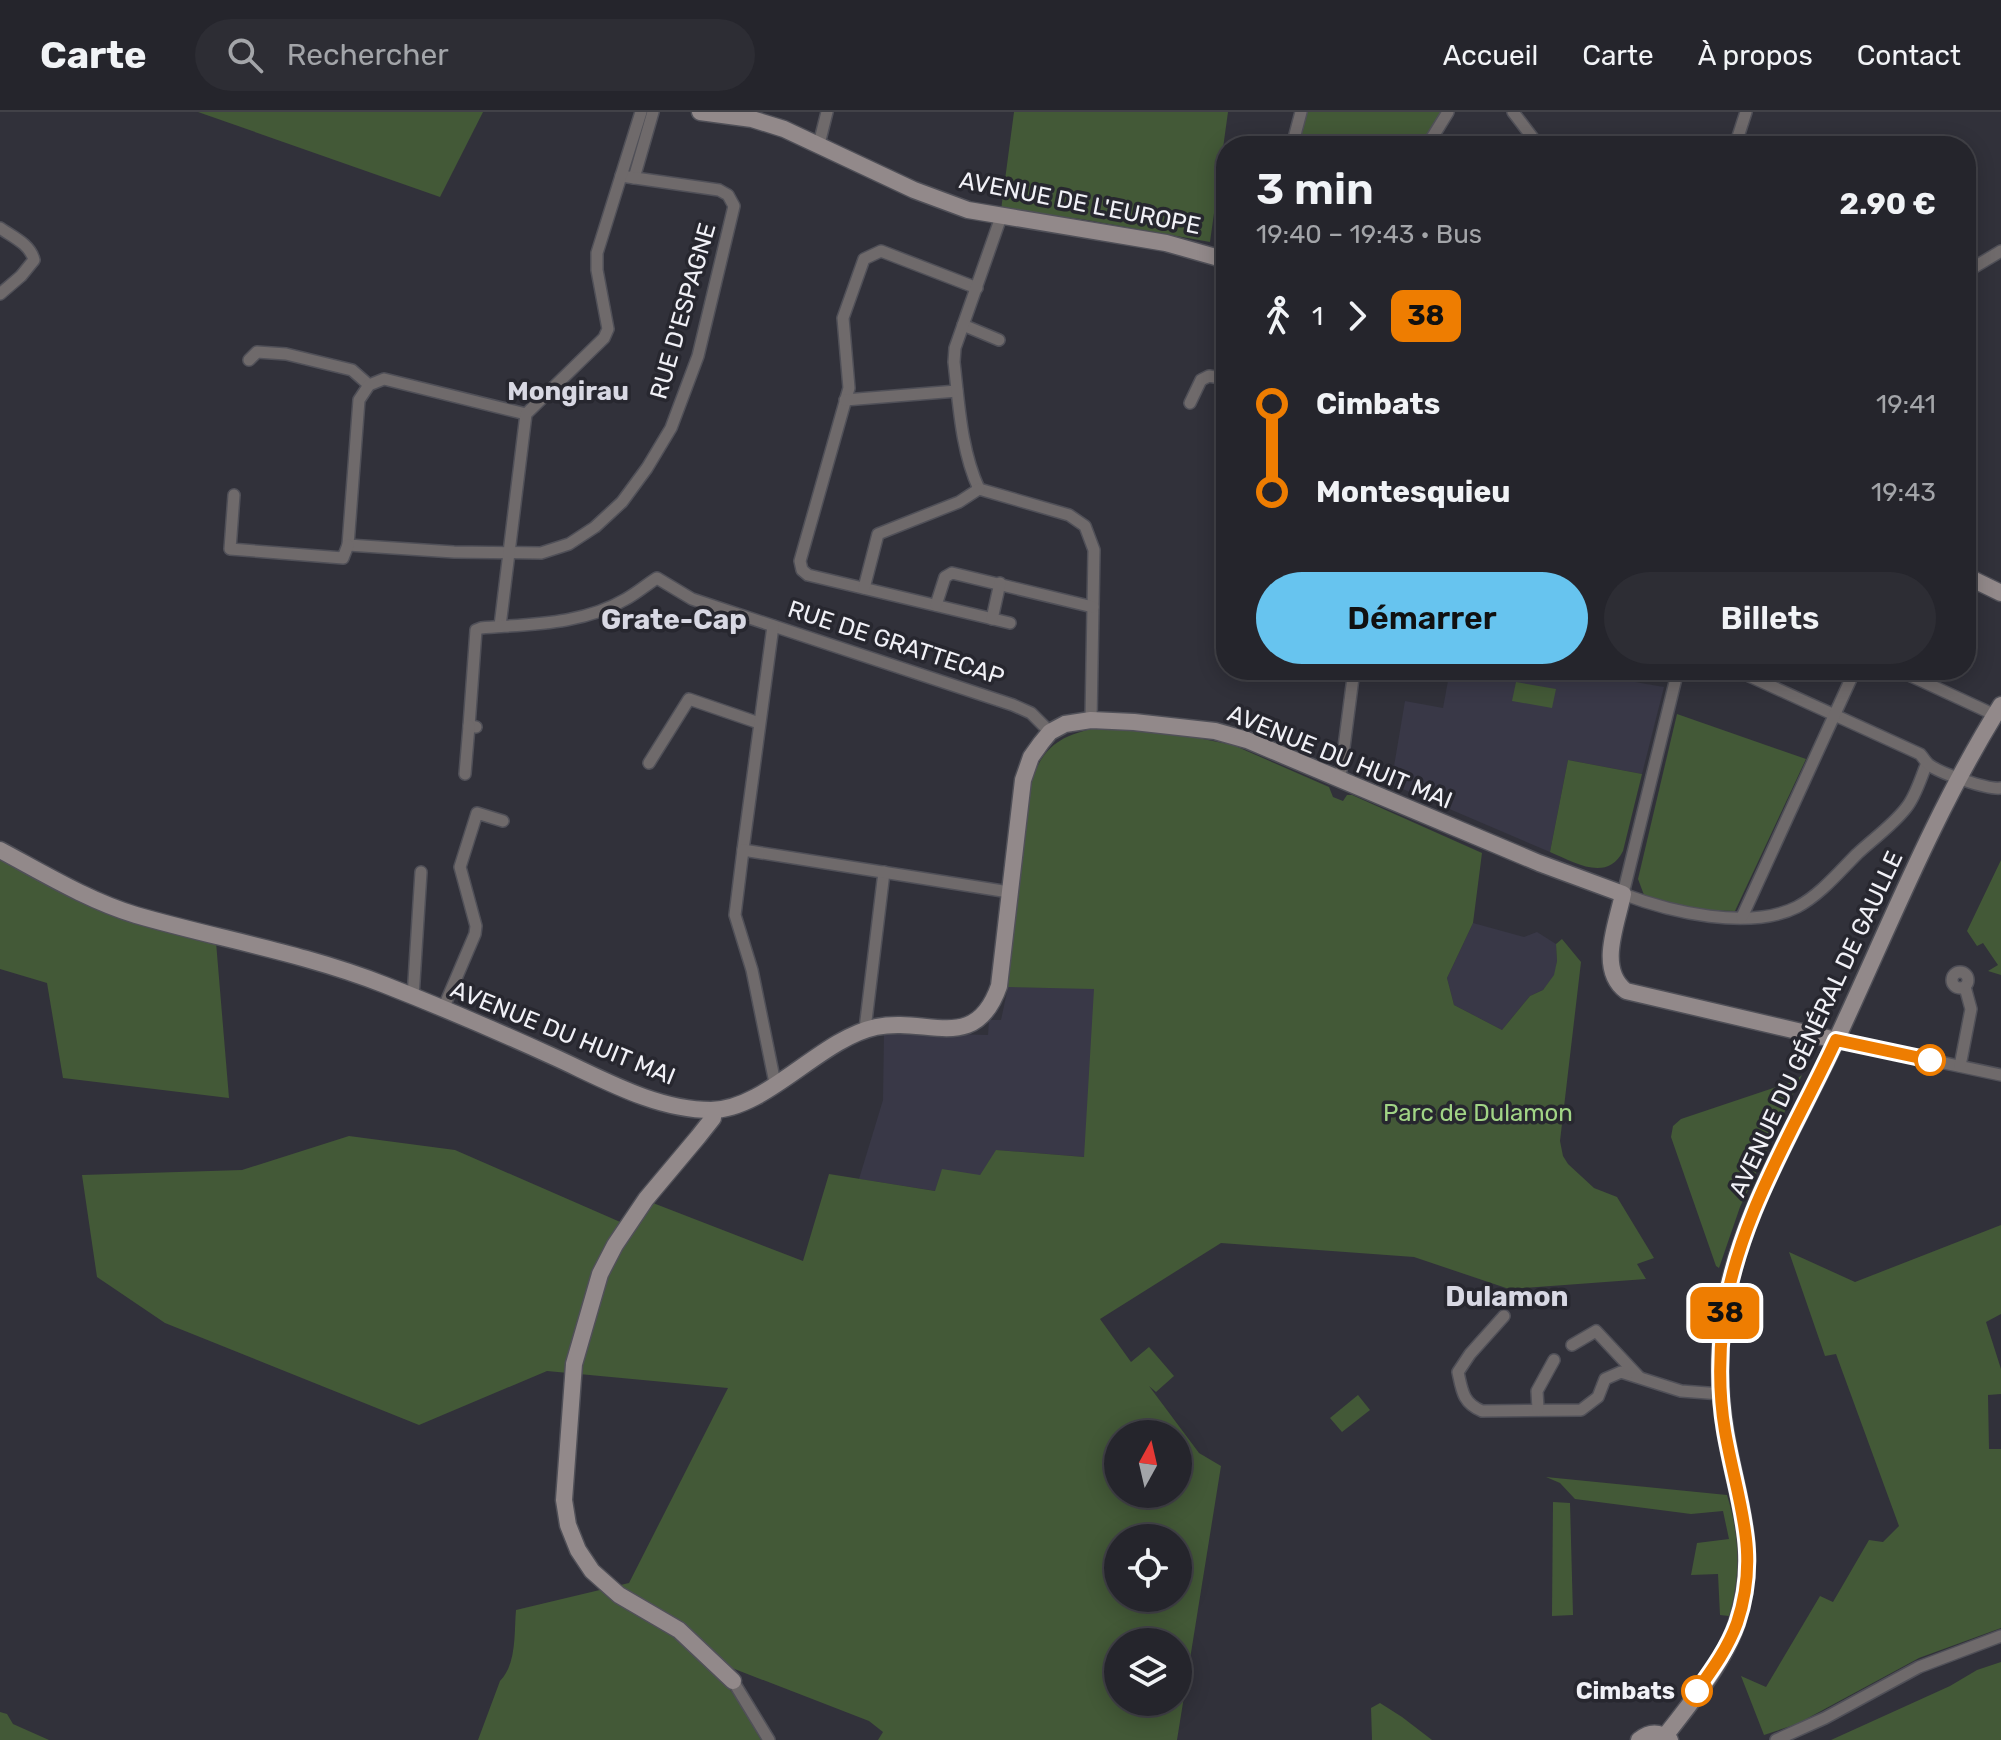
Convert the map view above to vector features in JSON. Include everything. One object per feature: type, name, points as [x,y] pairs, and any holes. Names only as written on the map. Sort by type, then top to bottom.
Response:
[{"type":"main road","name":"AVENUE DE L'EUROPE","points":[[700,112],[733,114],[768,123],[914,190],[968,210],[1166,243],[1216,257]]},
{"type":"main road","points":[[1976,581],[2001,593]]},
{"type":"main road","name":"AVENUE DU GÉNÉRAL DE GAULLE","points":[[1668,1738],[1724,1651],[1738,1620],[1746,1586],[1747,1534],[1725,1431],[1721,1394],[1723,1325],[1742,1239],[1959,778],[1998,710]]},
{"type":"main road","name":"AVENUE DU HUIT MAI","points":[[0,850],[133,914],[319,961],[415,997],[622,1088],[674,1105],[713,1110],[736,1105],[865,1029],[882,1025],[968,1025],[981,1018],[992,1006],[999,986],[1023,780],[1031,757],[1050,732],[1065,724],[1091,720],[1195,728],[1235,736],[1526,858],[1623,894]]},
{"type":"main road","points":[[1623,894],[1610,965],[1617,983],[1626,991],[1836,1040]]},
{"type":"main road","points":[[713,1110],[713,1118],[646,1199],[600,1274],[574,1364],[564,1500],[568,1525],[578,1550],[592,1571],[619,1595],[679,1630],[733,1681]]},
{"type":"main road","points":[[1639,1740],[1652,1733],[1668,1738]]},
{"type":"street","points":[[628,177],[641,112]]},
{"type":"street","points":[[465,774],[473,726],[474,635],[481,628],[500,626],[526,414],[604,338],[608,329],[597,270],[597,253],[653,112]]},
{"type":"street","points":[[819,144],[827,112]]},
{"type":"street","points":[[1297,136],[1301,112]]},
{"type":"street","points":[[1433,136],[1448,112]]},
{"type":"street","points":[[1513,112],[1531,136]]},
{"type":"street","points":[[1738,136],[1746,112]]},
{"type":"street","name":"RUE D'ESPAGNE","points":[[509,552],[541,553],[569,544],[595,527],[622,502],[671,428],[698,356],[734,206],[728,195],[719,190],[628,177]]},
{"type":"street","points":[[979,489],[970,467],[957,391],[955,348],[1001,217]]},
{"type":"street","points":[[0,228],[32,253],[34,260],[0,294]]},
{"type":"street","points":[[977,288],[881,251],[864,259],[843,318],[849,388],[800,561],[802,570],[808,575],[1010,623]]},
{"type":"street","points":[[1976,266],[2001,251]]},
{"type":"street","points":[[963,325],[999,340]]},
{"type":"street","points":[[249,360],[257,352],[286,354],[352,370],[369,385]]},
{"type":"street","points":[[1190,403],[1201,380],[1209,376],[1216,377]]},
{"type":"street","points":[[234,495],[230,549],[343,558],[348,545],[359,400],[369,385],[384,379],[526,414]]},
{"type":"street","points":[[845,400],[957,391]]},
{"type":"street","points":[[864,588],[878,534],[959,502],[979,489],[1069,515],[1085,526],[1094,550],[1091,720]]},
{"type":"street","points":[[348,545],[509,552]]},
{"type":"street","points":[[936,605],[945,577],[952,573],[1093,607]]},
{"type":"street","name":"RUE DE GRATTECAP","points":[[500,626],[559,622],[593,614],[625,600],[657,578],[692,599],[1013,705],[1031,713],[1050,732]]},
{"type":"street","points":[[992,619],[1000,583]]},
{"type":"street","points":[[773,626],[735,915],[752,970],[775,1083]]},
{"type":"street","points":[[1340,778],[1353,680]]},
{"type":"street","points":[[1623,894],[1676,680]]},
{"type":"street","points":[[1758,680],[1920,754],[1927,763],[1959,778],[1993,789],[2001,788]]},
{"type":"street","points":[[1742,917],[1850,680]]},
{"type":"street","points":[[1923,680],[1998,710]]},
{"type":"street","points":[[649,763],[689,699],[759,723]]},
{"type":"street","name":"AVENUE DU HUIT MAI","points":[[1623,894],[1690,914],[1742,917],[1772,915],[1795,908],[1816,893],[1907,807],[1927,763]]},
{"type":"street","points":[[443,1009],[475,934],[461,874],[462,860],[477,813],[503,821]]},
{"type":"street","points":[[743,850],[1009,892]]},
{"type":"street","points":[[415,997],[421,872]]},
{"type":"street","points":[[865,1029],[884,872]]},
{"type":"street","points":[[1960,1066],[1971,1009],[1965,987]]},
{"type":"street","points":[[1836,1040],[2001,1075]]},
{"type":"street","points":[[1504,1316],[1458,1372],[1462,1394],[1470,1406],[1482,1411],[1581,1410],[1598,1397],[1605,1379],[1621,1372],[1681,1391],[1721,1394]]},
{"type":"street","points":[[1572,1345],[1596,1331],[1642,1380]]},
{"type":"street","points":[[1538,1409],[1537,1391],[1554,1360]]},
{"type":"street","points":[[1776,1740],[1825,1718],[1919,1667],[2001,1636]]},
{"type":"street","points":[[733,1681],[769,1740]]},
{"type":"shaded area","points":[[1448,680],[1624,680],[1664,687],[1642,774],[1568,760],[1550,852],[1391,784],[1405,701],[1443,708]]},
{"type":"shaded area","points":[[1473,923],[1524,937],[1537,932],[1556,944],[1555,975],[1543,990],[1530,996],[1502,1030],[1454,1005],[1447,978]]},
{"type":"shaded area","points":[[1008,987],[1095,988],[1085,1157],[997,1150],[980,1175],[936,1191],[859,1179],[883,1100],[884,1032],[988,1035],[989,1020],[1001,1020]]},
{"type":"green space","points":[[198,112],[483,112],[440,197]]},
{"type":"green space","points":[[1014,112],[1228,112],[1225,136],[1216,136],[1216,199],[1210,242],[1081,219],[1001,210]]},
{"type":"green space","points":[[1304,112],[1443,112],[1428,136],[1298,135]]},
{"type":"green space","points":[[1516,682],[1556,689],[1552,708],[1512,701]]},
{"type":"green space","points":[[1677,714],[1806,759],[1735,911],[1698,910],[1644,895],[1638,879]]},
{"type":"green space","name":"Parc de Dulamon","points":[[1097,728],[1183,735],[1233,745],[1329,787],[1333,797],[1343,801],[1347,795],[1352,795],[1482,853],[1473,923],[1447,978],[1454,1005],[1502,1030],[1530,996],[1543,990],[1554,975],[1556,944],[1562,939],[1581,962],[1560,1141],[1563,1156],[1594,1188],[1617,1197],[1654,1258],[1637,1264],[1646,1279],[1509,1289],[1414,1257],[1221,1243],[1100,1319],[1131,1362],[1149,1347],[1174,1376],[1156,1392],[1149,1386],[1174,1420],[1104,1420],[1104,1508],[1192,1508],[1192,1444],[1199,1453],[1221,1466],[1192,1647],[1192,1628],[1104,1628],[1104,1716],[1181,1716],[1177,1740],[878,1740],[883,1732],[869,1721],[732,1668],[725,1683],[761,1740],[478,1740],[500,1681],[509,1666],[514,1647],[516,1610],[629,1583],[728,1388],[547,1371],[419,1425],[165,1323],[97,1277],[82,1175],[242,1170],[349,1136],[455,1150],[634,1228],[653,1203],[803,1261],[829,1174],[935,1191],[942,1169],[980,1175],[996,1150],[1084,1157],[1094,989],[1008,987],[1028,795],[1043,757],[1050,748],[1069,736]]},
{"type":"green space","points":[[1568,760],[1642,774],[1623,851],[1608,866],[1579,865],[1550,852]]},
{"type":"green space","points":[[0,854],[216,942],[229,1098],[63,1078],[47,983],[0,969]]},
{"type":"green space","points":[[2001,860],[2001,975],[1988,971],[1998,965],[1983,943],[1977,946],[1967,931]]},
{"type":"green space","points":[[1802,1075],[1740,1207],[1719,1268],[1671,1137],[1673,1126],[1681,1119],[1794,1081]]},
{"type":"green space","points":[[2001,1225],[2001,1314],[1986,1322],[2001,1369],[2001,1394],[1988,1395],[1989,1449],[2001,1449],[2001,1628],[1919,1658],[1797,1724],[1764,1735],[1741,1676],[1766,1687],[1820,1596],[1833,1602],[1869,1540],[1883,1542],[1899,1526],[1836,1354],[1825,1356],[1789,1252],[1855,1282]]},
{"type":"green space","points":[[1358,1395],[1370,1410],[1342,1432],[1330,1418]]},
{"type":"green space","points":[[1546,1477],[1727,1495],[1737,1556],[1736,1586],[1729,1616],[1720,1615],[1718,1574],[1691,1575],[1697,1543],[1729,1539],[1723,1511],[1691,1514],[1575,1499],[1560,1483]]},
{"type":"green space","points":[[1553,1502],[1570,1503],[1573,1615],[1552,1616]]},
{"type":"green space","points":[[2001,1662],[2001,1740],[1831,1740],[1950,1686],[1977,1670]]},
{"type":"green space","points":[[1380,1703],[1432,1740],[1372,1740],[1371,1708]]},
{"type":"green space","points":[[0,1712],[7,1714],[13,1724],[49,1740],[0,1740]]},
{"type":"bus line","name":"38","points":[[1697,1691],[1715,1667],[1733,1633],[1746,1586],[1747,1534],[1722,1411],[1721,1355],[1728,1292],[1748,1222],[1836,1040],[1930,1060]]},
{"type":"place","name":"Cimbats","points":[[1697,1691]]},
{"type":"district","name":"Mongirau","points":[[568,391]]},
{"type":"district","name":"Grate-Cap","points":[[674,619]]},
{"type":"district","name":"Dulamon","points":[[1507,1296]]}]
